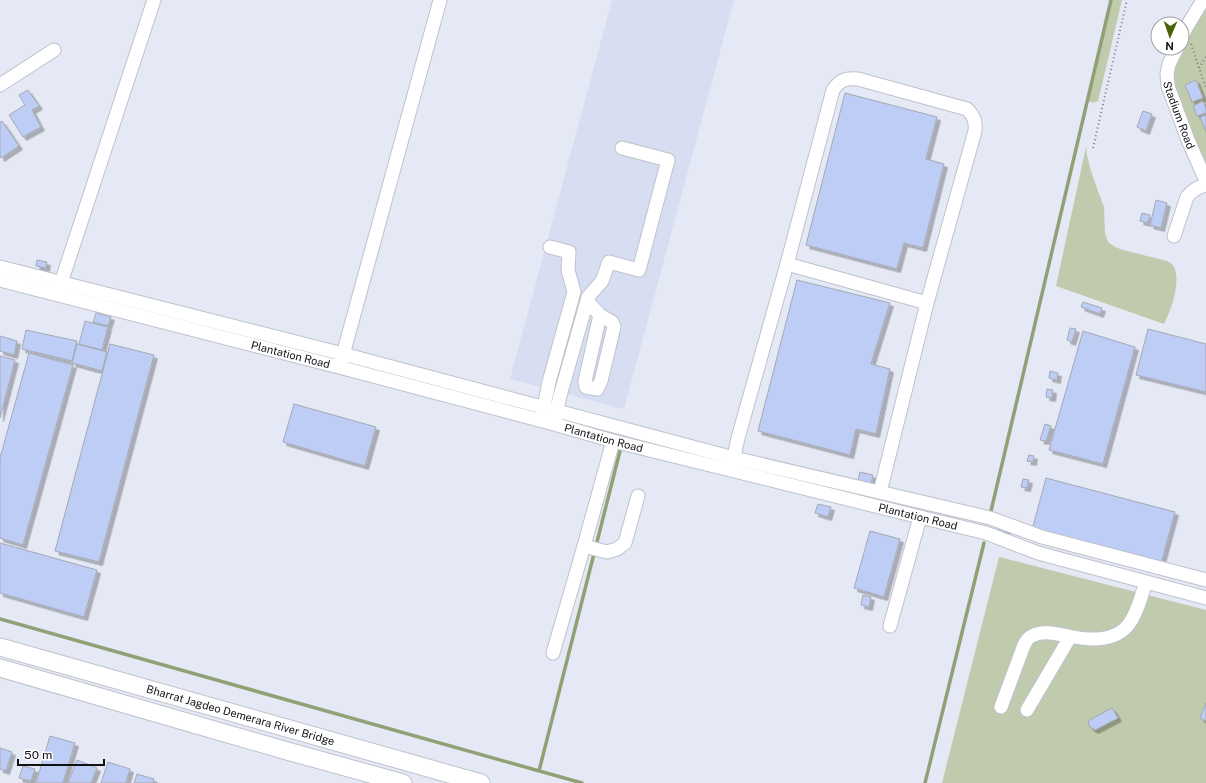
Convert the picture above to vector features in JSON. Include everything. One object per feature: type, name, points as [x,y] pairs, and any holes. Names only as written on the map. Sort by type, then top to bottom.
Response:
[{"type":"main road","name":"Bharrat Jagdeo Demerara River Bridge","points":[[0,647],[481,783]]},
{"type":"main road","name":"Bharrat Jagdeo Demerara River Bridge","points":[[0,668],[403,783]]},
{"type":"street","points":[[59,289],[154,0]]},
{"type":"street","points":[[341,361],[440,0]]},
{"type":"street","points":[[1190,22],[1203,0]]},
{"type":"street","points":[[0,85],[54,50]]},
{"type":"street","name":"Stadium Road","points":[[1173,56],[1169,64],[1168,86],[1188,140],[1206,181]]},
{"type":"street","points":[[732,464],[833,90],[842,80],[858,80],[967,109],[975,118],[975,131],[927,303],[880,492]]},
{"type":"street","points":[[555,418],[587,299],[602,281],[610,262],[640,270],[668,160],[622,148]]},
{"type":"street","points":[[1174,236],[1187,197],[1197,188],[1206,185]]},
{"type":"street","points":[[542,414],[549,382],[574,292],[568,270],[569,252],[550,247]]},
{"type":"street","points":[[787,264],[927,303]]},
{"type":"street","name":"Plantation Road","points":[[0,267],[59,289]]},
{"type":"street","name":"Plantation Road","points":[[0,280],[59,289],[341,361],[732,464],[920,517],[986,533],[1038,553],[1206,598]]},
{"type":"street","points":[[574,292],[587,299],[600,315],[612,322],[614,327],[601,381],[597,389],[586,387],[585,384],[600,315]]},
{"type":"street","name":"Plantation Road","points":[[555,418],[613,441],[880,492],[990,518],[1042,537],[1206,580]]},
{"type":"street","points":[[553,653],[613,441]]},
{"type":"street","points":[[584,546],[607,552],[617,550],[625,543],[638,496]]},
{"type":"street","points":[[890,626],[920,517]]},
{"type":"street","points":[[1001,707],[1024,645],[1030,636],[1052,633],[1070,637],[1091,639],[1115,636],[1123,631],[1134,616],[1146,582]]},
{"type":"street","points":[[1027,710],[1070,637]]},
{"type":"path","points":[[1093,148],[1127,0]]},
{"type":"path","points":[[1190,46],[1206,88]]},
{"type":"path","points":[[1199,68],[1206,57]]},
{"type":"shaded area","points":[[612,0],[734,0],[624,409],[510,379]]},
{"type":"green space","points":[[1110,0],[1122,0],[1098,101],[1092,103],[1088,100],[1088,95]]},
{"type":"green space","points":[[1206,0],[1206,181],[1168,86],[1175,56],[1190,56],[1190,24]]},
{"type":"green space","points":[[1086,147],[1091,171],[1104,207],[1105,233],[1108,242],[1123,250],[1167,261],[1174,267],[1176,276],[1176,290],[1172,305],[1164,324],[1056,286]]},
{"type":"green space","points":[[999,557],[1206,610],[1206,783],[942,783]]},
{"type":"building","points":[[1196,80],[1203,98],[1192,102],[1185,85]]},
{"type":"building","points":[[28,90],[39,106],[32,110],[41,127],[23,137],[9,115],[25,105],[19,95]]},
{"type":"building","points":[[845,93],[937,117],[926,159],[944,164],[923,248],[904,243],[897,269],[806,245]]},
{"type":"building","points":[[1203,101],[1206,113],[1197,116],[1193,106]]},
{"type":"building","points":[[1143,111],[1152,114],[1146,131],[1137,127]]},
{"type":"building","points":[[1206,115],[1206,132],[1200,117]]},
{"type":"building","points":[[2,121],[19,146],[1,158],[0,122]]},
{"type":"building","points":[[1156,200],[1167,203],[1161,228],[1150,225]]},
{"type":"building","points":[[1142,213],[1150,215],[1148,223],[1140,221]]},
{"type":"building","points":[[37,260],[47,262],[46,268],[36,266]]},
{"type":"building","points":[[797,280],[890,303],[871,364],[890,369],[876,434],[856,429],[850,455],[758,431]]},
{"type":"building","points":[[1083,302],[1102,308],[1100,314],[1081,307]]},
{"type":"building","points":[[96,313],[111,317],[108,326],[93,322]]},
{"type":"building","points":[[85,321],[108,327],[102,350],[79,344]]},
{"type":"building","points":[[1070,328],[1076,329],[1072,342],[1067,340]]},
{"type":"building","points":[[1148,329],[1206,344],[1206,392],[1136,375]]},
{"type":"building","points":[[26,330],[77,341],[72,361],[22,349]]},
{"type":"building","points":[[1083,331],[1135,347],[1103,464],[1049,450]]},
{"type":"building","points":[[0,336],[17,341],[14,355],[0,351]]},
{"type":"building","points":[[77,344],[107,352],[102,371],[72,363]]},
{"type":"building","points":[[110,344],[154,355],[99,562],[55,551]]},
{"type":"building","points":[[29,353],[73,365],[23,545],[0,538],[0,458]]},
{"type":"building","points":[[0,356],[15,360],[0,418]]},
{"type":"building","points":[[1050,371],[1058,373],[1057,380],[1049,378]]},
{"type":"building","points":[[1047,389],[1053,390],[1052,398],[1046,397]]},
{"type":"building","points":[[294,404],[376,427],[365,466],[283,442]]},
{"type":"building","points":[[1045,424],[1051,426],[1046,441],[1040,440]]},
{"type":"building","points":[[1029,455],[1034,456],[1033,462],[1027,461]]},
{"type":"building","points":[[860,472],[873,475],[871,484],[858,481]]},
{"type":"building","points":[[1046,478],[1175,512],[1161,564],[1032,530]]},
{"type":"building","points":[[1023,479],[1029,480],[1027,488],[1021,487]]},
{"type":"building","points":[[818,504],[831,507],[828,517],[815,513]]},
{"type":"building","points":[[1000,526],[1007,527],[1006,533],[998,532]]},
{"type":"building","points":[[870,531],[900,539],[884,597],[854,588]]},
{"type":"building","points":[[0,543],[97,570],[84,617],[0,593]]},
{"type":"building","points":[[863,595],[871,597],[869,607],[861,605]]},
{"type":"building","points":[[1206,703],[1206,721],[1200,718]]},
{"type":"building","points":[[1112,708],[1118,718],[1095,730],[1090,727],[1088,721]]},
{"type":"building","points":[[50,736],[75,743],[63,783],[36,783]]},
{"type":"building","points":[[0,748],[12,752],[6,771],[0,769]]},
{"type":"building","points":[[77,760],[97,768],[91,783],[68,783]]},
{"type":"building","points":[[108,762],[130,769],[126,783],[101,783]]},
{"type":"building","points":[[23,766],[35,769],[31,781],[19,778]]},
{"type":"building","points":[[137,774],[154,779],[153,783],[134,783]]},
{"type":"waterway","points":[[991,511],[1111,0]]},
{"type":"waterway","points":[[539,771],[621,447]]},
{"type":"waterway","points":[[925,783],[984,543]]},
{"type":"waterway","points":[[0,619],[582,783]]}]
